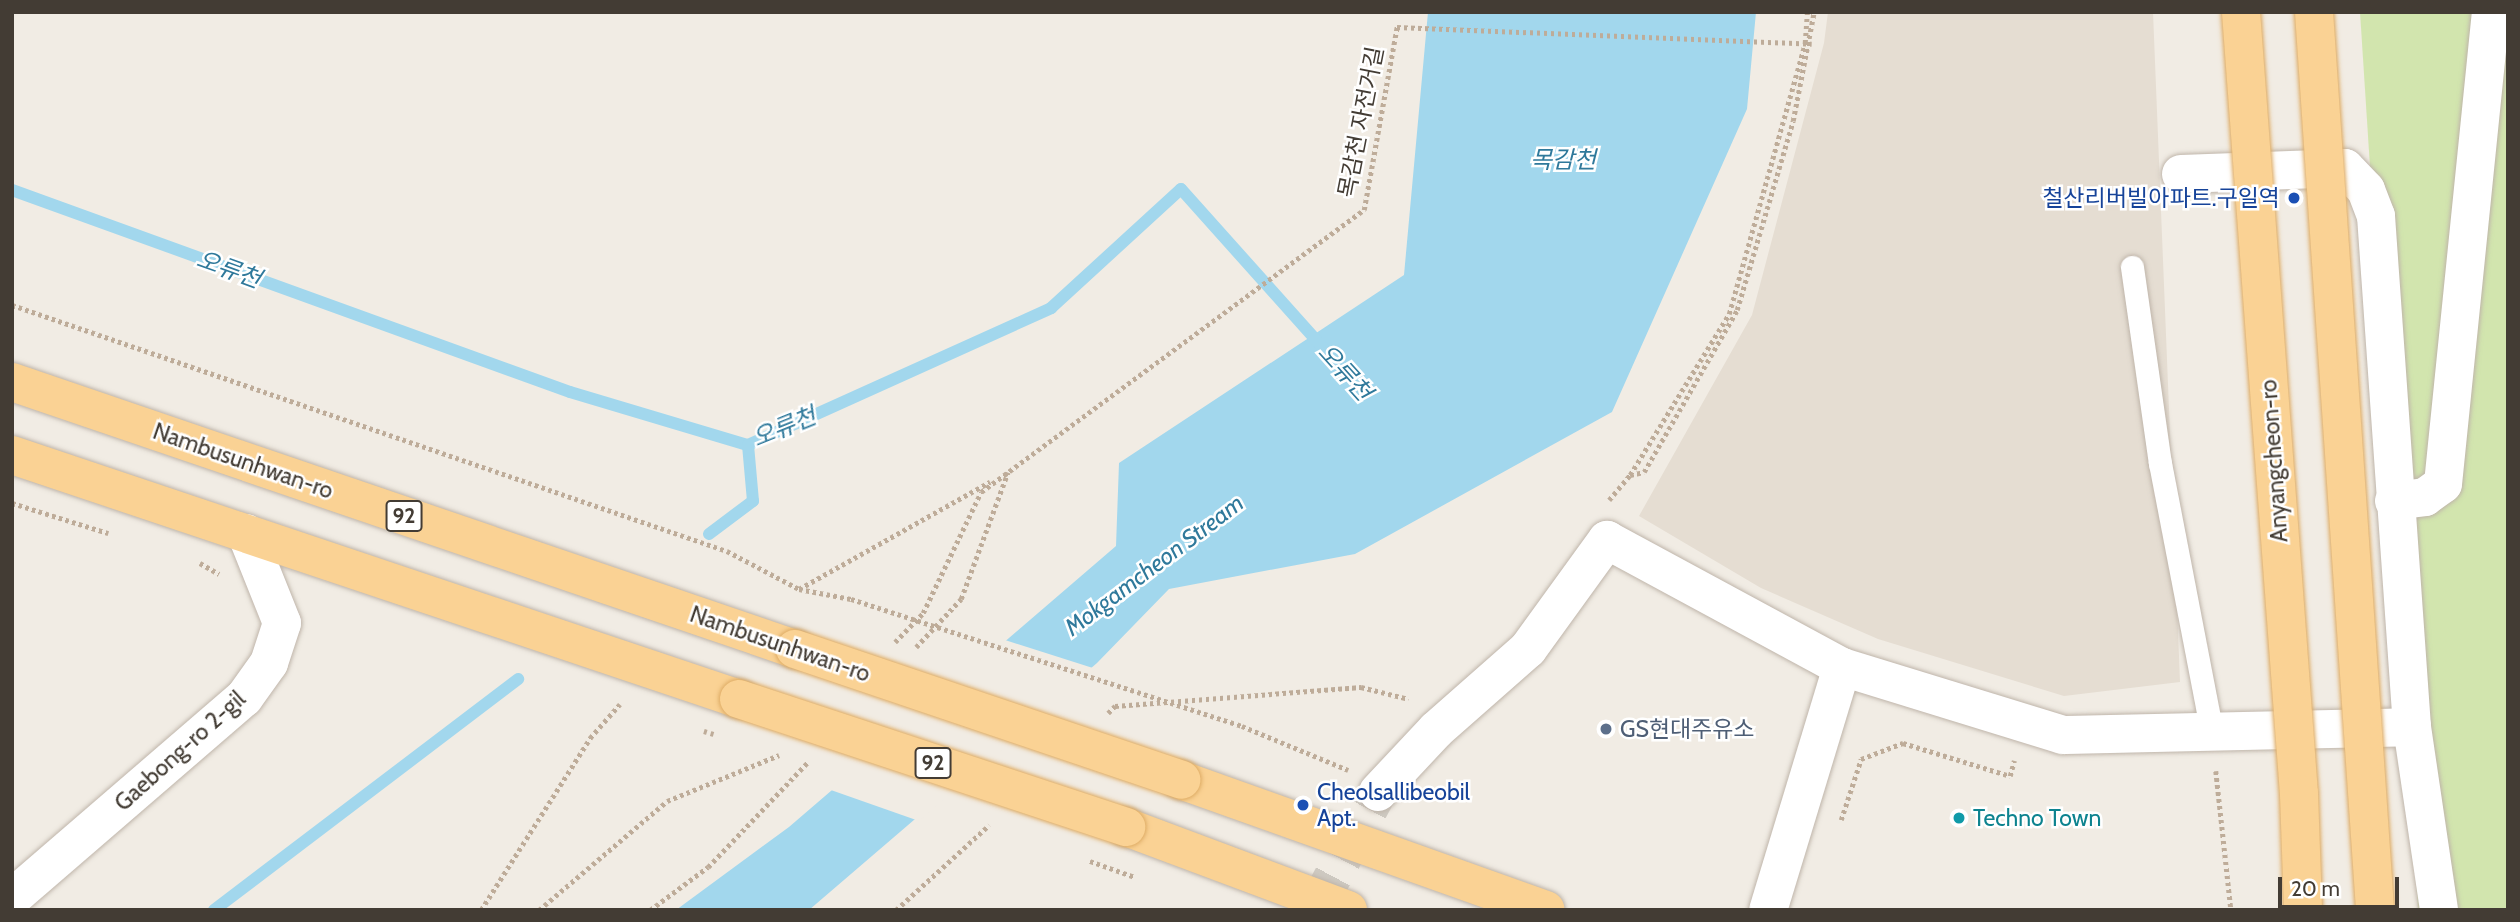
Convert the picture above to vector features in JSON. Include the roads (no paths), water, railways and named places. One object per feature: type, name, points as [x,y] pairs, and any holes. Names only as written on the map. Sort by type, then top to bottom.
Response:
[{"type":"main road","name":"Anyangcheon-ro","points":[[2241,12],[2297,766],[2304,910]]},
{"type":"main road","points":[[2314,12],[2375,910]]},
{"type":"main road","name":"Nambusunhwan-ro","points":[[12,383],[1181,780],[1546,910]]},
{"type":"main road","name":"92","points":[[12,455],[1126,827],[1349,910]]},
{"type":"street","points":[[2394,501],[2426,497],[2443,484],[2491,12]]},
{"type":"street","points":[[2181,174],[2345,168],[2366,190],[2376,216],[2412,727],[2439,910]]},
{"type":"street","name":"Gaebong-ro 2-gil","points":[[12,898],[244,698],[269,663],[282,622],[246,533]]},
{"type":"street","points":[[1368,783],[1436,730],[1528,649],[1607,540],[1842,667],[2063,735],[2211,729],[2412,727]]},
{"type":"street","points":[[1768,910],[1842,667]]},
{"type":"lane","points":[[2132,267],[2160,463],[2211,729]]},
{"type":"water","name":"목감천","points":[[1428,12],[1756,12],[1747,109],[1612,412],[1355,554],[1169,589],[1097,663],[809,910],[676,910],[789,827],[1116,546],[1119,463],[1404,275]]},
{"type":"waterway","name":"오류천","points":[[12,190],[570,392],[748,445],[1051,308],[1181,189],[1323,348]]},
{"type":"waterway","points":[[709,534],[753,501],[748,445]]},
{"type":"waterway","points":[[214,910],[518,679]]},
{"type":"tunnel","points":[[1315,910],[1378,792]]},
{"type":"place","name":"철산리버빌아파트.구일역","points":[[2294,198]]},
{"type":"place","name":"GS현대주유소","points":[[1606,729]]},
{"type":"place","name":"Cheolsallibeobil Apt.","points":[[1303,805]]},
{"type":"place","name":"Techno Town","points":[[1959,818]]},
{"type":"water label","name":"Mokgamcheon Stream","points":[[1154,565]]}]
